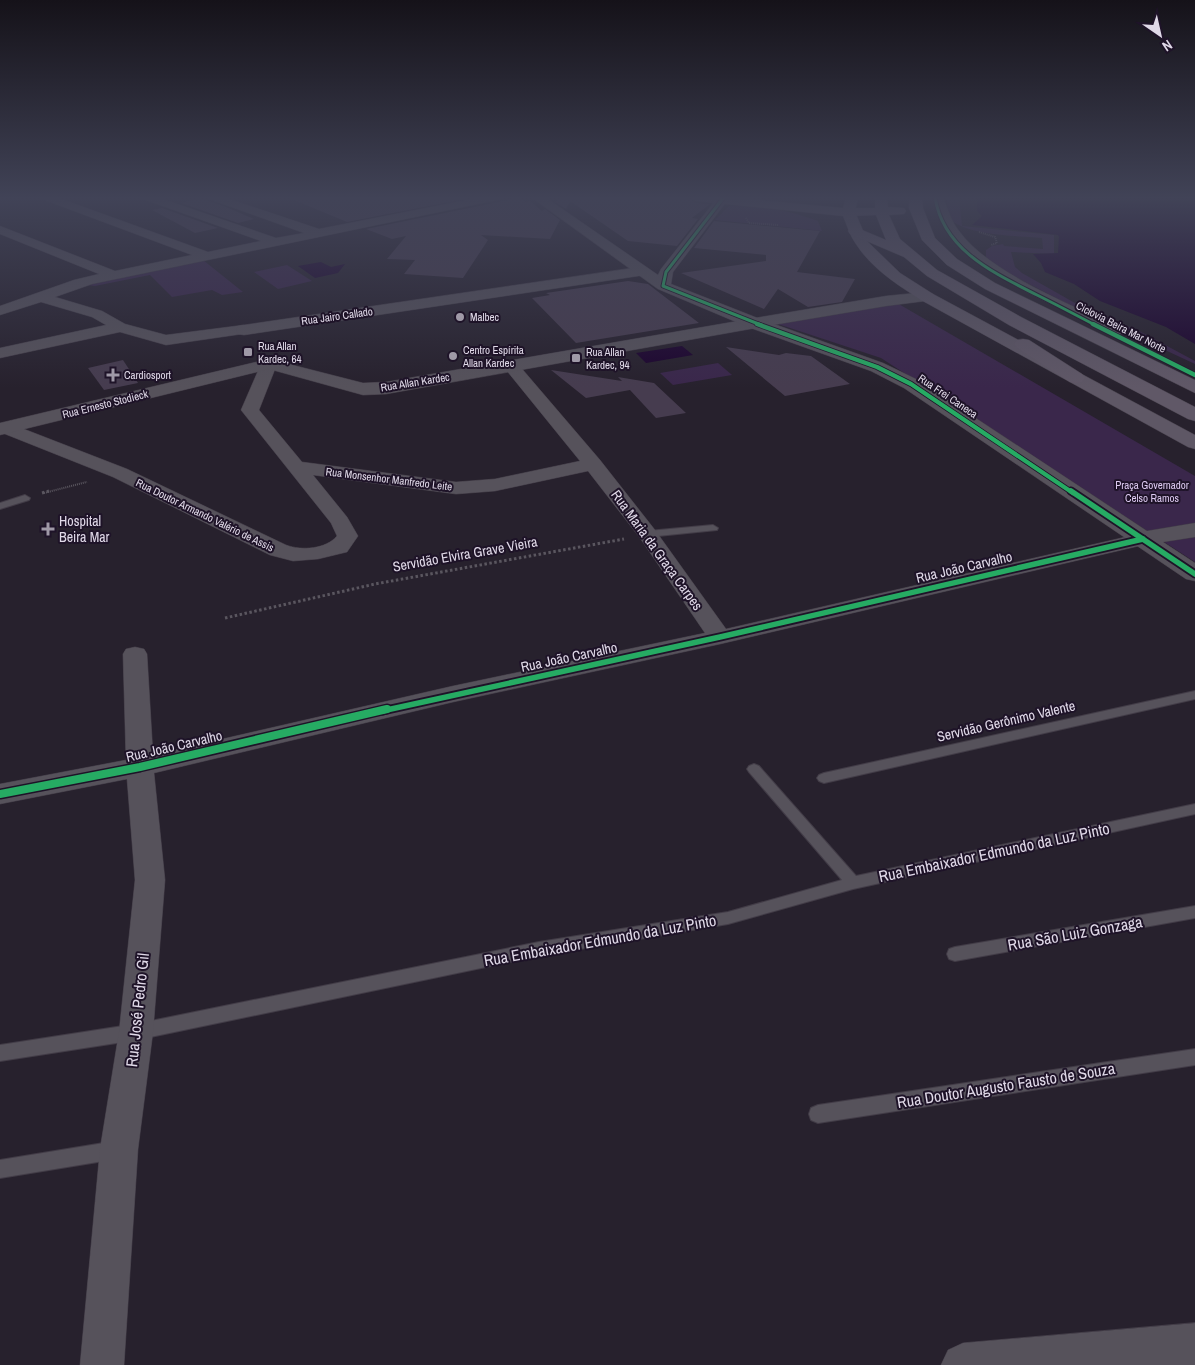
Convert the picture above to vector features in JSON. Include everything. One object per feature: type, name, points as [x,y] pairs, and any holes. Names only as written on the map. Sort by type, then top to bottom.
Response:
[{"type":"highway","points":[[918,261],[932,273],[948,292],[970,309],[1076,378]]},
{"type":"highway","points":[[951,261],[990,286],[1114,338],[1195,387]]},
{"type":"highway","points":[[932,273],[1015,322],[1195,416]]},
{"type":"highway","points":[[1015,322],[1059,340],[1083,345],[1114,338]]},
{"type":"main road","points":[[878,261],[895,276],[927,297],[1195,444]]},
{"type":"street","points":[[78,261],[114,275]]},
{"type":"street","points":[[0,311],[71,285],[186,261]]},
{"type":"street","name":"Rua Frei Caneca","points":[[625,261],[663,286],[754,323],[877,367],[911,384],[1195,574]]},
{"type":"street","points":[[663,286],[666,272],[675,261]]},
{"type":"street","points":[[984,261],[1114,338]]},
{"type":"street","name":"Rua Jairo Callado","points":[[40,297],[97,314],[120,327],[166,340],[640,272]]},
{"type":"street","points":[[754,323],[886,301],[927,297]]},
{"type":"street","name":"Rua Allan Kardec","points":[[263,353],[363,389],[386,388],[754,323]]},
{"type":"street","points":[[0,353],[120,327]]},
{"type":"street","points":[[244,330],[263,353]]},
{"type":"street","name":"Rua Ernesto Stodieck","points":[[2,429],[263,353]]},
{"type":"street","name":"Rua Doutor Armando Valério de Assis","points":[[2,429],[120,473],[278,550],[294,555],[318,553],[339,547],[348,536],[340,521],[250,410],[263,353]]},
{"type":"street","points":[[511,366],[593,464]]},
{"type":"street","name":"Rua Monsenhor Manfredo Leite","points":[[295,467],[456,488],[495,485],[593,464]]},
{"type":"street","name":"Rua Maria da Graça Carpes","points":[[593,464],[648,534],[720,637]]},
{"type":"street","points":[[1142,539],[1195,530]]},
{"type":"street","name":"Rua João Carvalho","points":[[0,794],[140,767],[453,694],[720,637],[1142,539]]},
{"type":"street","name":"Rua José Pedro Gil","points":[[102,1365],[118,1149],[136,1032],[150,880],[140,767],[135,654]]},
{"type":"street","points":[[963,1365],[1195,1345]]},
{"type":"lane","points":[[0,506],[25,498]]},
{"type":"lane","points":[[648,534],[713,528]]},
{"type":"lane","name":"Servidão Gerônimo Valente","points":[[824,778],[1195,695]]},
{"type":"lane","points":[[754,769],[853,882]]},
{"type":"lane","name":"Rua Embaixador Edmundo da Luz Pinto","points":[[0,1052],[136,1032],[539,949],[728,918],[853,882],[1195,810]]},
{"type":"lane","name":"Rua São Luiz Gonzaga","points":[[954,954],[1195,912]]},
{"type":"lane","name":"Rua Doutor Augusto Fausto de Souza","points":[[818,1114],[1195,1057]]},
{"type":"lane","points":[[0,1169],[118,1149]]},
{"type":"path","points":[[25,498],[120,473]]},
{"type":"green space","points":[[204,261],[243,292],[222,295],[212,290],[172,297],[150,275],[95,286],[86,285]]},
{"type":"green space","points":[[990,261],[1013,261],[1015,267],[1022,273],[1082,307],[1143,333],[1195,361],[1195,364],[1077,309],[995,266]]},
{"type":"green space","points":[[287,265],[312,281],[278,289],[254,272]]},
{"type":"green space","name":"Praça Governador Celso Ramos","points":[[897,303],[1195,476],[1195,562],[881,358],[778,324]]},
{"type":"green space","points":[[718,363],[732,375],[673,385],[660,373]]},
{"type":"shaded area","points":[[1039,261],[1195,261],[1195,344],[1166,327],[1100,301],[1074,284],[1045,272]]},
{"type":"shaded area","points":[[321,262],[331,267],[345,264],[338,273],[315,278],[298,266]]},
{"type":"shaded area","points":[[682,346],[693,355],[646,363],[636,353]]},
{"type":"building","points":[[414,261],[474,261],[463,278],[404,274]]},
{"type":"building","points":[[766,261],[803,261],[797,272],[855,279],[842,302],[808,307],[778,289],[764,309],[681,273]]},
{"type":"building","points":[[628,281],[648,284],[699,323],[576,343],[532,298],[550,295],[546,293]]},
{"type":"building","points":[[726,347],[779,355],[786,353],[811,356],[850,384],[785,396]]},
{"type":"building","name":"Cardiosport","points":[[123,360],[138,383],[104,390],[88,368]]},
{"type":"building","points":[[551,370],[622,381],[618,377],[654,383],[686,413],[656,418],[630,390],[586,398]]},
{"type":"cycle path","points":[[675,261],[666,272],[663,286],[754,323],[877,367],[911,384],[1195,574]]},
{"type":"cycle path","name":"Ciclovia Beira Mar Norte","points":[[977,261],[1008,280],[1195,375]]},
{"type":"cycle path","points":[[0,794],[140,767],[453,694],[720,637],[1143,539]]},
{"type":"place","name":"Malbec","points":[[460,317]]},
{"type":"place","name":"Rua Allan Kardec, 64","points":[[248,352]]},
{"type":"place","name":"Centro Espírita Allan Kardec","points":[[453,356]]},
{"type":"place","name":"Rua Allan Kardec, 94","points":[[576,358]]},
{"type":"place","name":"Cardiosport","points":[[113,375]]},
{"type":"place","name":"Hospital Beira Mar","points":[[48,529]]}]
